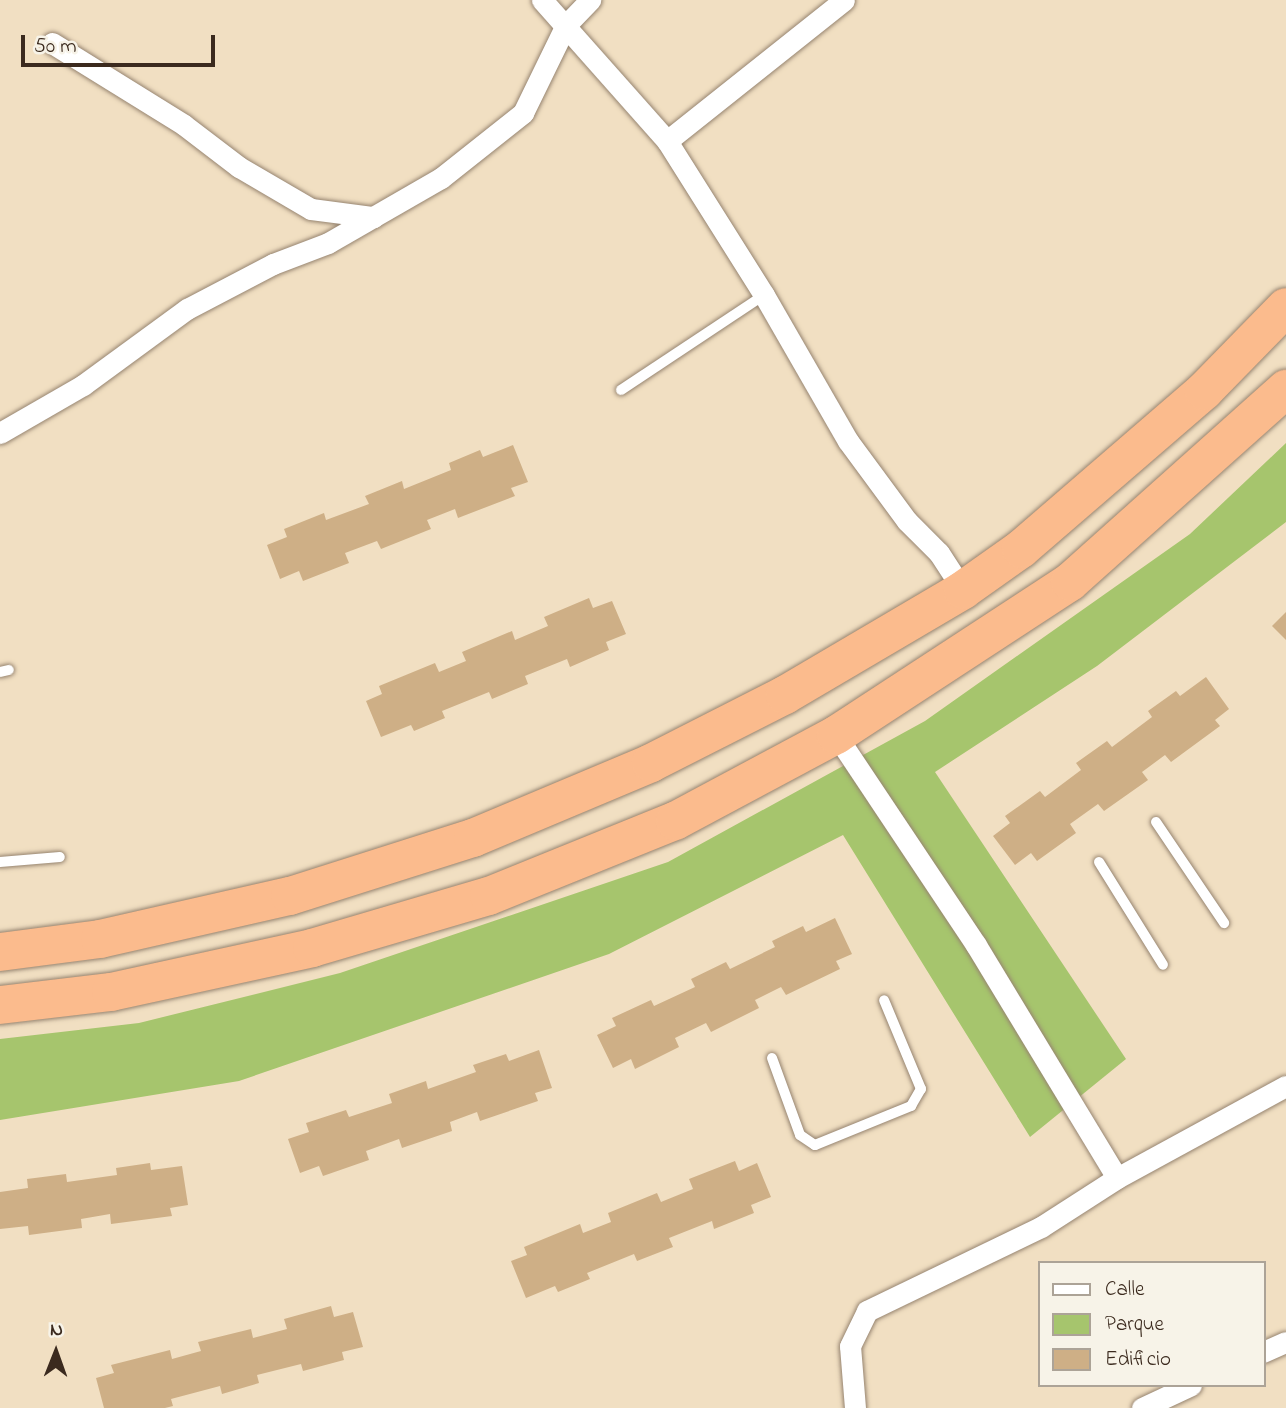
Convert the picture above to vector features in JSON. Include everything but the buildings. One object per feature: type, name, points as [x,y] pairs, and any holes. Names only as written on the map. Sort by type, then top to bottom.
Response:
[{"type":"highway","points":[[0,952],[100,939],[290,896],[473,838],[651,763],[785,695],[962,590],[1021,549],[1204,391],[1286,307]]},
{"type":"highway","points":[[0,1005],[111,992],[299,951],[489,896],[675,821],[835,735],[1070,582],[1286,389]]},
{"type":"street","points":[[541,0],[667,141],[764,295],[848,441],[907,521],[939,553],[962,590]]},
{"type":"street","points":[[0,433],[83,385],[187,309],[273,264],[328,243],[440,178],[523,113],[566,25],[590,0]]},
{"type":"street","points":[[667,141],[844,0]]},
{"type":"street","points":[[52,43],[184,125],[239,167],[311,209],[373,216]]},
{"type":"street","points":[[835,735],[976,945],[1117,1178]]},
{"type":"street","points":[[855,1408],[850,1346],[867,1311],[1041,1227],[1117,1178],[1286,1086]]},
{"type":"street","points":[[1265,1351],[1285,1342]]},
{"type":"street","points":[[1142,1408],[1187,1387]]},
{"type":"lane","points":[[621,390],[764,295]]},
{"type":"lane","points":[[1156,822],[1224,923]]},
{"type":"lane","points":[[0,862],[60,858]]},
{"type":"lane","points":[[1099,862],[1163,965]]},
{"type":"lane","points":[[772,1058],[800,1135],[814,1145],[911,1106],[921,1089],[884,1000]]},
{"type":"green space","points":[[1286,443],[1286,522],[1097,666],[935,772],[1126,1059],[1030,1137],[843,835],[609,954],[239,1081],[0,1120],[0,1039],[139,1023],[340,973],[668,862],[925,721],[1190,534]]}]
